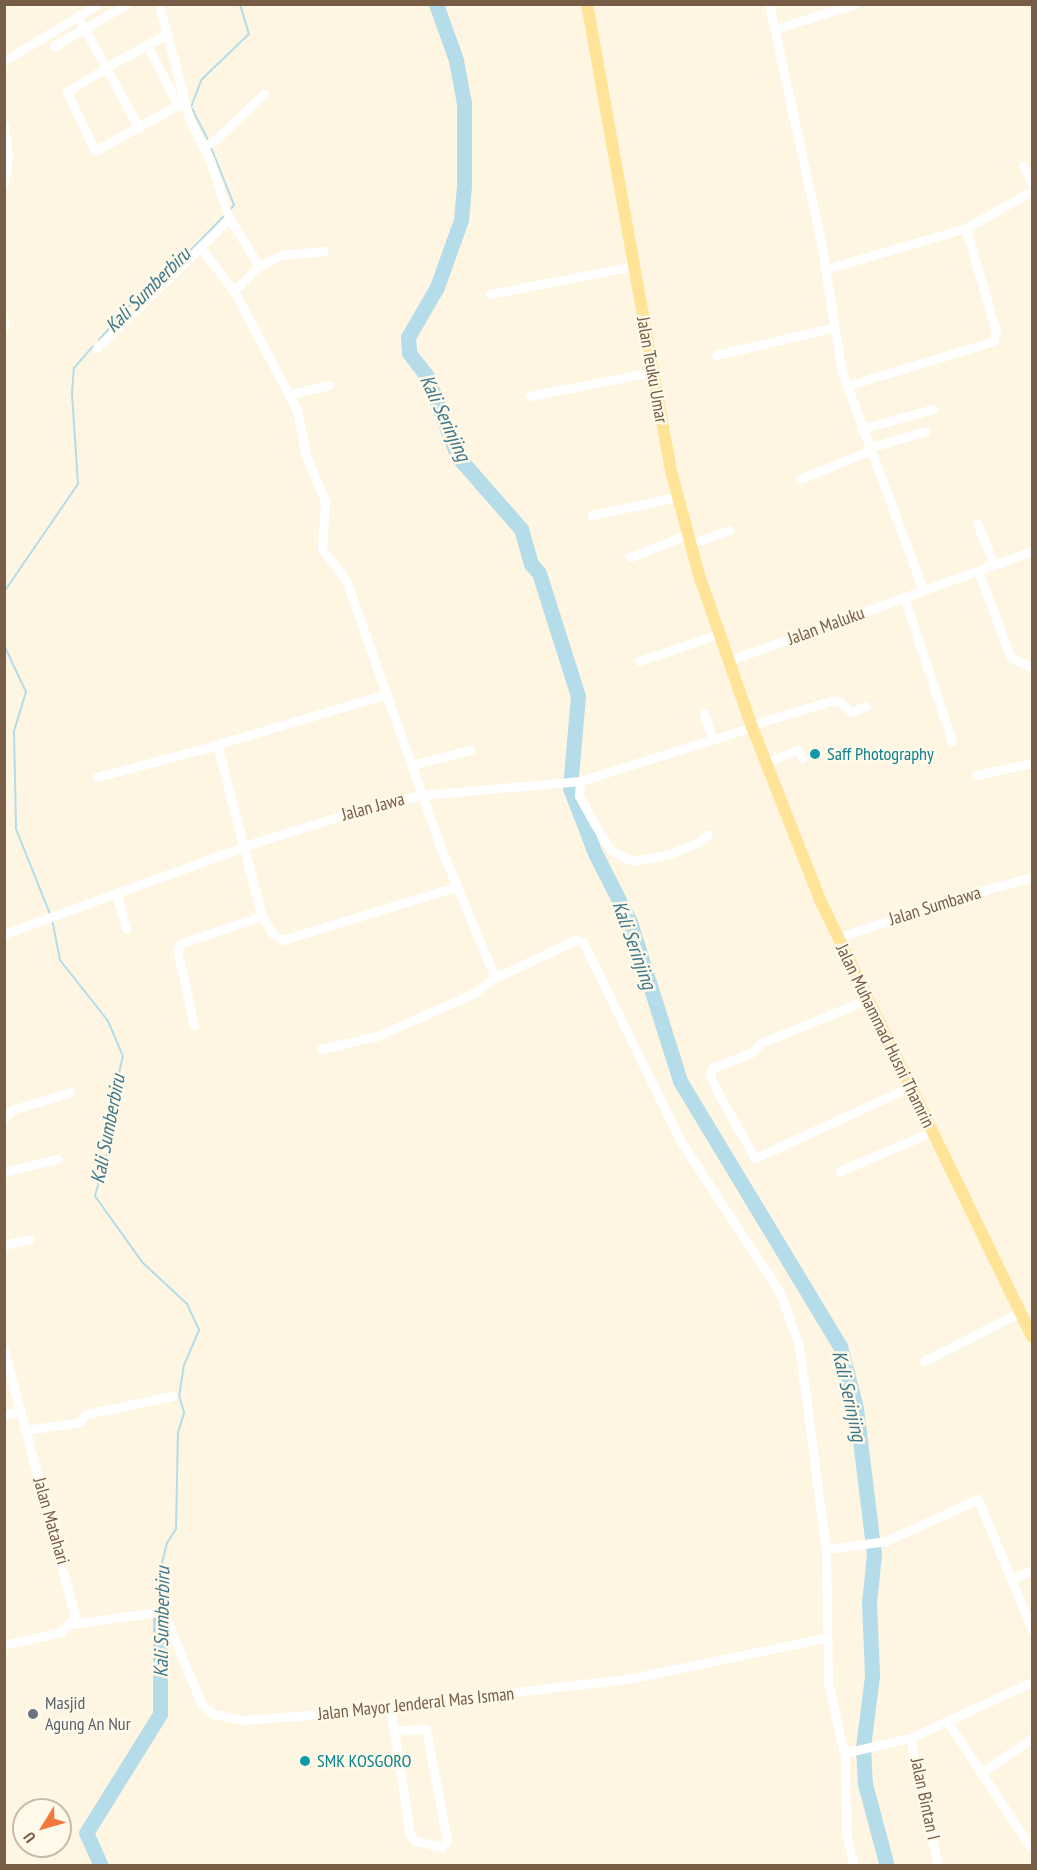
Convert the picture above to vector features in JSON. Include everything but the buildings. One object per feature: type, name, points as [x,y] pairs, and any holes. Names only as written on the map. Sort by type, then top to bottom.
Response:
[{"type":"main road","name":"Jalan Teuku Umar","points":[[587,4],[652,372],[677,497],[688,539],[751,726]]},
{"type":"main road","name":"Jalan Muhammad Husni Thamrin","points":[[751,726],[837,938],[1032,1337]]},
{"type":"street","points":[[54,46],[82,24],[98,4]]},
{"type":"street","points":[[4,61],[127,4]]},
{"type":"street","points":[[159,4],[187,113],[208,143],[227,215],[259,266]]},
{"type":"street","points":[[769,4],[826,269],[846,386],[923,590]]},
{"type":"street","points":[[775,29],[855,4]]},
{"type":"street","points":[[82,24],[139,128]]},
{"type":"street","points":[[147,45],[178,105],[99,151],[89,144],[67,92],[107,68],[147,45],[163,36]]},
{"type":"street","points":[[208,143],[264,94]]},
{"type":"street","points":[[4,125],[8,157],[4,183]]},
{"type":"street","points":[[1023,166],[1032,183]]},
{"type":"street","points":[[826,269],[966,228],[1032,191]]},
{"type":"street","points":[[97,348],[200,247],[227,215]]},
{"type":"street","points":[[846,386],[994,341],[996,332],[966,228]]},
{"type":"street","points":[[200,247],[234,291],[290,394],[306,455],[325,501],[322,549],[344,574],[420,795],[482,952],[496,976]]},
{"type":"street","points":[[234,291],[259,266],[282,255],[324,251]]},
{"type":"street","points":[[490,294],[634,266]]},
{"type":"street","points":[[716,355],[835,327]]},
{"type":"street","points":[[530,396],[652,372]]},
{"type":"street","points":[[290,394],[328,385]]},
{"type":"street","points":[[861,429],[933,409]]},
{"type":"street","points":[[800,479],[869,450],[926,431]]},
{"type":"street","points":[[592,515],[677,497]]},
{"type":"street","points":[[977,524],[994,565]]},
{"type":"street","points":[[630,557],[688,539],[730,530]]},
{"type":"street","name":"Jalan Maluku","points":[[728,661],[1032,551]]},
{"type":"street","points":[[978,570],[1011,658],[1032,667]]},
{"type":"street","points":[[904,597],[952,741]]},
{"type":"street","points":[[639,661],[719,634]]},
{"type":"street","points":[[97,777],[387,694]]},
{"type":"street","name":"Jalan Jawa","points":[[4,934],[245,846],[420,795],[578,781],[831,701],[839,702],[851,712],[867,706]]},
{"type":"street","points":[[704,713],[712,740]]},
{"type":"street","points":[[215,745],[245,846],[262,916],[273,934],[287,940],[455,887]]},
{"type":"street","points":[[411,765],[470,750]]},
{"type":"street","points":[[765,763],[798,750],[802,758]]},
{"type":"street","points":[[976,776],[1032,763]]},
{"type":"street","points":[[578,781],[579,796],[594,823],[613,852],[625,858],[635,861],[672,853],[697,843],[708,834]]},
{"type":"street","name":"Jalan Sumbawa","points":[[837,938],[946,901],[1032,877]]},
{"type":"street","points":[[116,893],[126,929]]},
{"type":"street","points":[[194,1025],[177,949],[182,943],[262,916]]},
{"type":"street","points":[[321,1049],[377,1036],[475,993],[496,976],[576,939],[585,944],[680,1140],[780,1293],[799,1345],[830,1549],[825,1638],[830,1695],[844,1753],[846,1832],[854,1866]]},
{"type":"street","points":[[866,1000],[762,1043],[751,1053],[712,1068],[710,1075],[718,1093],[755,1158],[910,1087]]},
{"type":"street","points":[[4,1118],[12,1110],[70,1092]]},
{"type":"street","points":[[840,1171],[932,1132]]},
{"type":"street","points":[[4,1172],[57,1159]]},
{"type":"street","points":[[4,1245],[29,1239]]},
{"type":"street","points":[[924,1361],[1020,1312]]},
{"type":"street","name":"Jalan Matahari","points":[[4,1350],[75,1607],[72,1624]]},
{"type":"street","points":[[26,1430],[80,1422],[86,1414],[172,1396]]},
{"type":"street","points":[[4,1415],[21,1411]]},
{"type":"street","points":[[830,1549],[886,1541],[978,1499],[1032,1630]]},
{"type":"street","points":[[1011,1579],[1032,1570]]},
{"type":"street","name":"Jalan Mayor Jenderal Mas Isman","points":[[72,1624],[161,1611],[194,1692],[213,1714],[244,1720],[281,1719],[628,1679],[825,1638]]},
{"type":"street","points":[[4,1645],[48,1636],[72,1624]]},
{"type":"street","name":"Jalan Bintan I","points":[[938,1866],[910,1738],[1032,1682]]},
{"type":"street","points":[[390,1707],[410,1835],[415,1841],[444,1847],[447,1841],[429,1732],[394,1731]]},
{"type":"street","points":[[947,1721],[1032,1849]]},
{"type":"street","points":[[844,1753],[910,1738]]},
{"type":"street","points":[[981,1773],[1032,1738]]},
{"type":"waterway","name":"Kali Sumberbiru","points":[[208,140],[191,107],[202,79],[249,34],[240,4]]},
{"type":"waterway","name":"Kali Serinjing","points":[[436,4],[456,60],[464,103],[464,186],[461,220],[437,287],[408,337],[409,353],[427,376],[458,457],[521,529],[531,564],[539,573],[578,696],[570,788],[595,853],[630,922],[680,1081],[840,1346],[856,1408],[874,1554],[869,1603],[872,1676],[863,1747],[865,1784],[887,1866]]},
{"type":"waterway","name":"Kali Sumberbiru","points":[[210,145],[234,205],[229,211]]},
{"type":"waterway","name":"Kali Sumberbiru","points":[[172,269],[225,215]]},
{"type":"waterway","name":"Kali Sumberbiru","points":[[99,340],[128,307],[168,273]]},
{"type":"waterway","name":"Kali Sumberbiru","points":[[4,592],[78,484],[72,394],[74,368],[93,346]]},
{"type":"waterway","name":"Kali Sumberbiru","points":[[4,645],[26,692],[14,731],[16,829],[50,914]]},
{"type":"waterway","name":"Kali Sumberbiru","points":[[52,919],[60,960],[108,1021],[123,1056],[110,1111],[108,1149],[95,1196],[142,1262],[187,1304],[199,1330],[184,1365],[179,1395],[184,1413],[178,1433],[176,1529],[167,1543],[161,1567],[160,1609]]},
{"type":"waterway","name":"Kali Sumberbiru","points":[[101,1866],[86,1833],[160,1714],[160,1619]]},
{"type":"place","name":"Saff Photography","points":[[815,754]]},
{"type":"place","name":"Masjid Agung An Nur","points":[[33,1714]]},
{"type":"place","name":"SMK KOSGORO","points":[[305,1761]]}]
